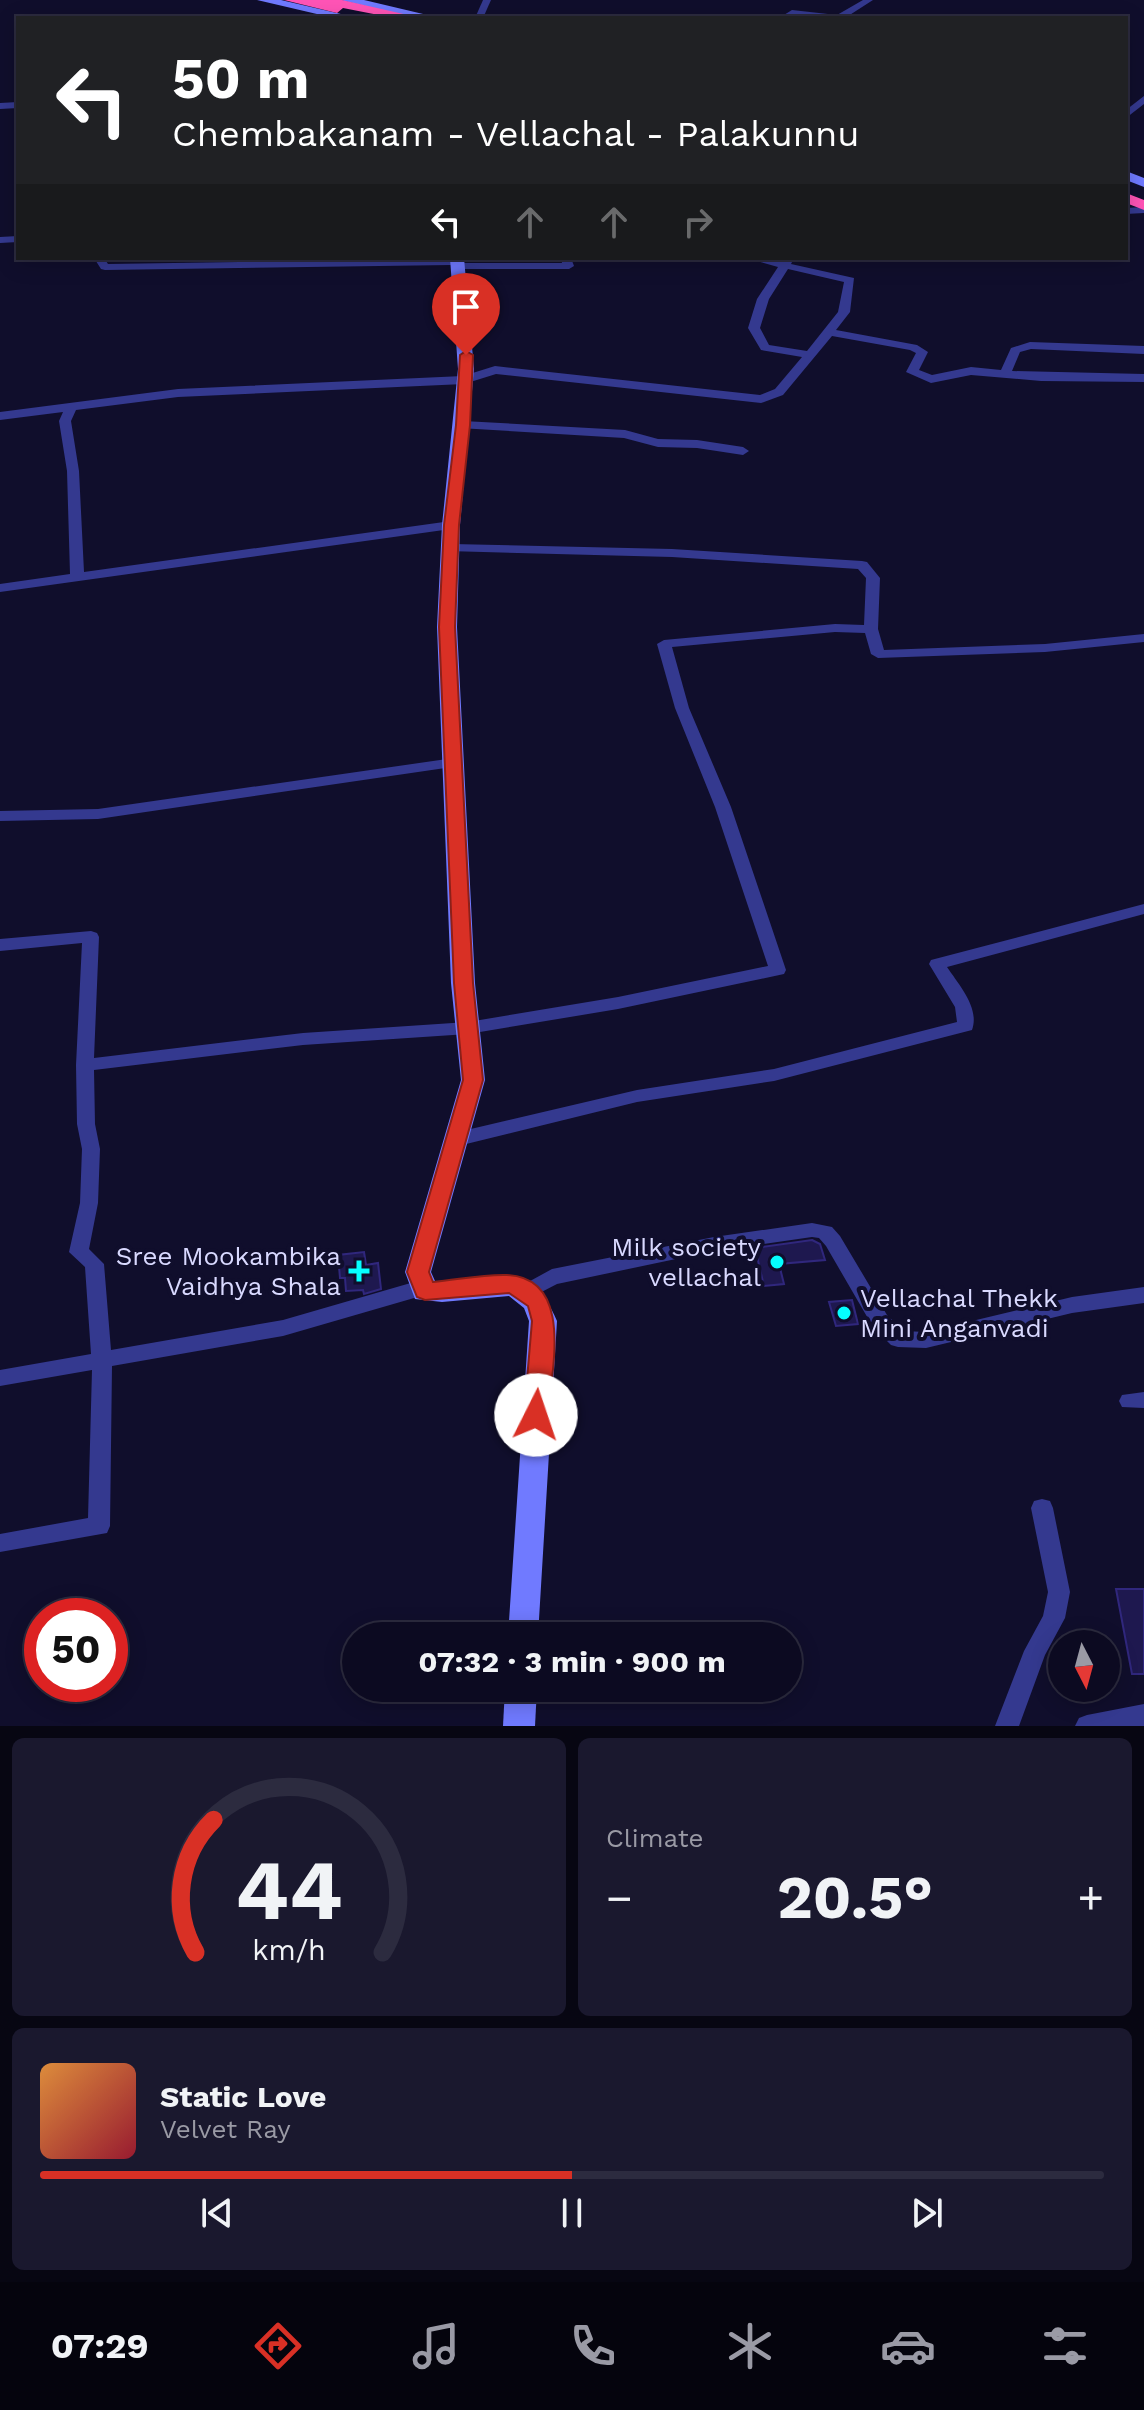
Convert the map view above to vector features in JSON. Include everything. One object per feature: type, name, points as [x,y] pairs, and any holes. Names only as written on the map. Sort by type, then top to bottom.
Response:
[{"type":"highway","points":[[291,0],[369,16]]},
{"type":"highway","points":[[322,0],[404,16]]},
{"type":"main road","points":[[263,0],[342,16]]},
{"type":"main road","points":[[354,1],[425,16]]},
{"type":"main road","points":[[456,262],[466,355],[447,627],[455,838],[473,1080],[418,1272],[421,1288],[436,1292],[509,1284],[528,1291],[539,1302],[543,1321],[524,1622]]},
{"type":"main road","points":[[519,1726],[520,1702]]},
{"type":"street","points":[[842,16],[869,0]]},
{"type":"street","points":[[787,16],[792,13],[820,16]]},
{"type":"street","points":[[1128,113],[1144,99]]},
{"type":"street","points":[[100,260],[105,267],[456,262],[569,266],[567,260]]},
{"type":"street","points":[[0,416],[178,393],[464,380],[495,370],[761,399],[779,392],[811,355],[844,312],[850,280],[786,262],[755,316],[754,328],[765,348],[811,355]]},
{"type":"street","points":[[829,332],[913,347],[922,352],[912,372],[931,379],[971,371],[1144,378]]},
{"type":"street","points":[[1005,374],[1015,350],[1030,345],[1144,350]]},
{"type":"street","points":[[71,406],[65,421],[73,471],[77,577]]},
{"type":"street","points":[[463,425],[625,434],[658,443],[743,451]]},
{"type":"street","points":[[0,588],[451,536],[862,565],[873,578],[871,629],[878,654],[1045,648],[1144,638]]},
{"type":"street","points":[[85,1065],[303,1039],[468,1028],[618,1003],[778,970],[723,807],[682,708],[664,644],[835,628],[871,629]]},
{"type":"street","points":[[0,816],[98,814],[454,763]]},
{"type":"street","points":[[458,1139],[637,1096],[774,1075],[966,1026],[964,1007],[937,964],[1144,909]]},
{"type":"street","points":[[0,945],[91,937],[85,1065],[89,1203],[79,1252],[94,1264],[102,1359],[99,1526],[0,1543]]},
{"type":"street","points":[[528,1291],[552,1277],[714,1244],[812,1230],[825,1232],[833,1241],[880,1321],[898,1339],[926,1340],[1072,1305],[1144,1295]]},
{"type":"street","points":[[0,1378],[283,1328],[421,1288]]},
{"type":"street","points":[[1007,1726],[1031,1661],[1054,1618],[1059,1592],[1042,1508]]},
{"type":"street","points":[[1087,1726],[1144,1715]]},
{"type":"building","name":"Milk society vellachal","points":[[812,1240],[820,1244],[825,1260],[779,1264],[784,1284],[764,1286],[755,1248]]},
{"type":"building","name":"Sree Mookambika Vaidhya Shala","points":[[364,1252],[366,1265],[378,1263],[381,1289],[364,1294],[363,1290],[346,1291],[345,1278],[340,1278],[338,1255]]},
{"type":"building","name":"Vellachal Thekk Mini Anganvadi","points":[[852,1300],[858,1324],[836,1326],[829,1302]]},
{"type":"building","points":[[1116,1589],[1144,1589],[1144,1674],[1132,1674]]},
{"type":"place","name":"Milk society vellachal","points":[[777,1262]]},
{"type":"place","name":"Sree Mookambika Vaidhya Shala","points":[[359,1271]]},
{"type":"place","name":"Vellachal Thekk Mini Anganvadi","points":[[844,1313]]},
{"type":"route","points":[[466,355],[463,425],[451,525],[447,627],[463,983],[473,1080],[418,1272],[421,1288],[425,1291],[509,1284],[527,1290],[539,1302],[543,1321],[536,1415]]}]
